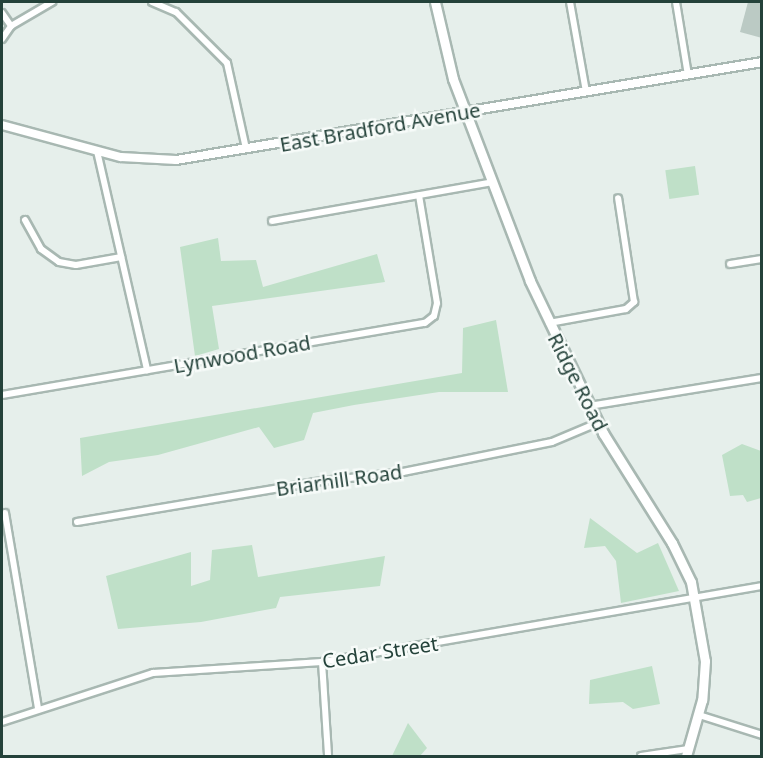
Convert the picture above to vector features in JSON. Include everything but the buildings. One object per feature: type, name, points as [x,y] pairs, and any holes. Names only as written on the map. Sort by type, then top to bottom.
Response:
[{"type":"main road","name":"Ridge Road","points":[[435,2],[443,46],[466,112],[549,323],[597,423],[676,549],[695,595],[705,661],[699,715],[687,753]]},
{"type":"street","points":[[2,39],[11,26],[52,2]]},
{"type":"street","points":[[152,2],[176,12],[227,63],[246,149]]},
{"type":"street","points":[[570,2],[586,92]]},
{"type":"street","points":[[676,2],[688,75]]},
{"type":"street","points":[[2,13],[11,26]]},
{"type":"street","name":"East Bradford Avenue","points":[[2,125],[55,136],[97,151],[162,160],[246,149],[762,62]]},
{"type":"street","name":"Lynwood Road","points":[[97,151],[147,370],[429,321],[437,303],[419,195]]},
{"type":"street","points":[[272,221],[493,182]]},
{"type":"street","points":[[549,323],[626,309],[634,302],[618,198]]},
{"type":"street","points":[[25,220],[41,249],[59,262],[76,265],[121,257]]},
{"type":"street","points":[[730,264],[762,259]]},
{"type":"street","points":[[2,395],[147,370]]},
{"type":"street","points":[[588,406],[762,378]]},
{"type":"street","name":"Briarhill Road","points":[[77,522],[322,481],[403,472],[552,442],[597,423]]},
{"type":"street","points":[[5,513],[38,709]]},
{"type":"street","name":"Cedar Street","points":[[2,722],[153,673],[322,662],[695,595],[762,586]]},
{"type":"street","points":[[322,662],[328,756]]},
{"type":"street","points":[[699,715],[762,735]]},
{"type":"street","points":[[641,756],[687,753]]},
{"type":"green space","points":[[695,166],[699,195],[669,199],[665,170]]},
{"type":"green space","points":[[218,238],[221,261],[256,260],[263,287],[377,254],[385,282],[212,306],[219,349],[195,356],[180,247]]},
{"type":"green space","points":[[496,320],[508,392],[439,392],[313,413],[304,440],[274,448],[259,427],[158,455],[109,462],[82,476],[80,438],[462,373],[463,328]]},
{"type":"green space","points":[[742,444],[761,451],[761,498],[747,502],[743,495],[730,496],[722,455]]},
{"type":"green space","points":[[590,518],[637,553],[658,543],[679,591],[621,603],[616,561],[605,546],[584,548]]},
{"type":"green space","points":[[252,545],[258,577],[385,556],[380,586],[280,597],[276,608],[201,622],[118,629],[106,576],[191,552],[191,586],[210,580],[212,550]]},
{"type":"green space","points":[[652,666],[660,704],[633,709],[623,702],[589,704],[590,680]]},
{"type":"green space","points":[[408,723],[427,748],[420,756],[392,756]]}]
